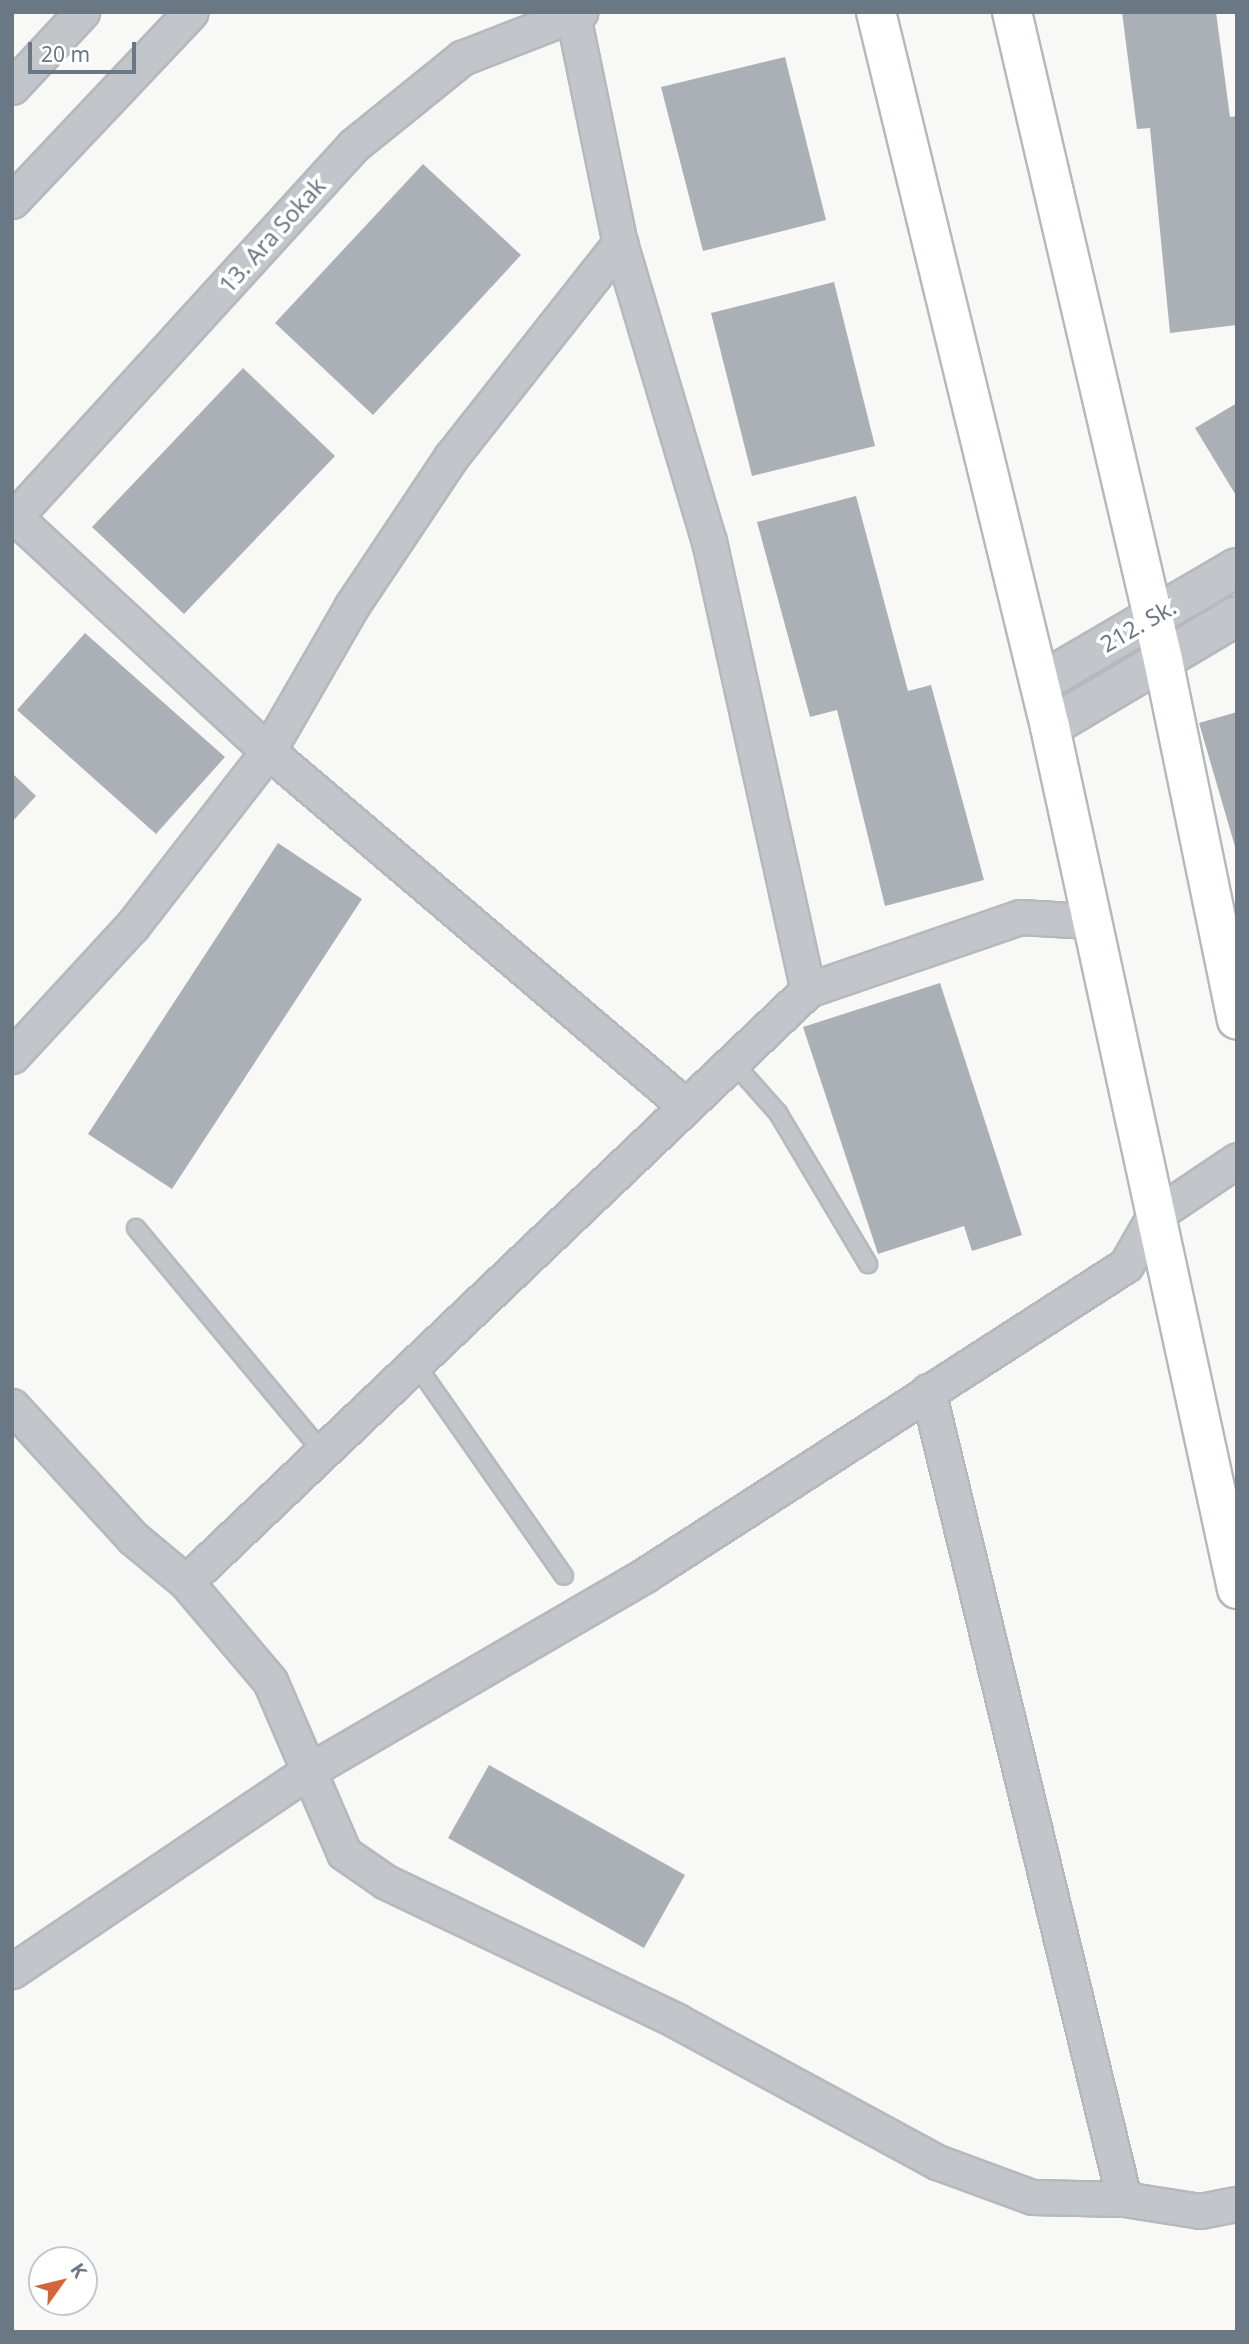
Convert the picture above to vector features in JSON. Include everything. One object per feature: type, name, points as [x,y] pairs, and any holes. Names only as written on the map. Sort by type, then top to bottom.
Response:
[{"type":"main road","points":[[877,12],[1040,683],[1089,921],[1237,1589]]},
{"type":"main road","points":[[1012,12],[1151,618],[1163,660],[1237,1019]]},
{"type":"street","points":[[12,87],[82,12]]},
{"type":"street","points":[[12,201],[191,12]]},
{"type":"street","points":[[576,14],[620,243],[709,541],[808,990]]},
{"type":"street","name":"13. Ara Sokak","points":[[14,519],[354,145],[462,58],[576,14]]},
{"type":"street","points":[[12,1056],[132,926],[268,751],[351,607],[452,457],[620,243]]},
{"type":"street","points":[[14,519],[268,751],[683,1104]]},
{"type":"street","name":"212. Sk.","points":[[1040,683],[1237,568]]},
{"type":"street","points":[[1050,727],[1237,616]]},
{"type":"street","points":[[186,1582],[326,1455],[683,1104],[808,990],[1020,917],[1089,921]]},
{"type":"street","points":[[12,1971],[312,1769],[645,1575],[1126,1265],[1154,1216],[1237,1160]]},
{"type":"street","points":[[928,1391],[1124,2199]]},
{"type":"street","points":[[12,1406],[133,1538],[186,1582],[270,1681],[312,1769],[344,1853],[386,1882],[677,2021],[937,2162],[1032,2197],[1124,2199],[1200,2211],[1237,2204]]},
{"type":"lane","points":[[731,1060],[778,1113],[867,1264]]},
{"type":"lane","points":[[136,1228],[326,1455]]},
{"type":"lane","points":[[417,1366],[564,1576]]},
{"type":"building","points":[[1122,12],[1216,12],[1230,117],[1237,116],[1237,325],[1170,333],[1150,128],[1137,129]]},
{"type":"building","points":[[785,57],[826,220],[703,251],[661,87]]},
{"type":"building","points":[[423,164],[521,255],[373,415],[275,323]]},
{"type":"building","points":[[834,282],[875,446],[752,476],[711,313]]},
{"type":"building","points":[[243,368],[335,456],[184,614],[92,527]]},
{"type":"building","points":[[1237,403],[1237,497],[1195,428]]},
{"type":"building","points":[[856,496],[908,691],[931,685],[984,880],[885,906],[837,710],[810,717],[757,522]]},
{"type":"building","points":[[85,633],[225,757],[156,834],[17,710]]},
{"type":"building","points":[[1237,712],[1237,850],[1236,850],[1199,723]]},
{"type":"building","points":[[12,773],[36,796],[12,822]]},
{"type":"building","points":[[278,843],[362,899],[172,1189],[88,1134]]},
{"type":"building","points":[[940,983],[1022,1235],[972,1251],[964,1226],[878,1254],[803,1027]]},
{"type":"building","points":[[489,1765],[685,1875],[644,1948],[448,1838]]}]
